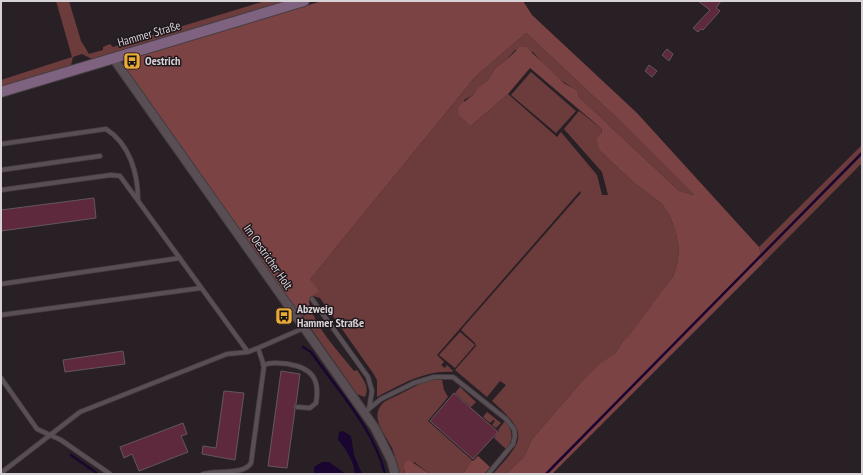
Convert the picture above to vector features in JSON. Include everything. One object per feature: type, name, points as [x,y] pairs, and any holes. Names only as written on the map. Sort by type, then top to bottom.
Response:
[{"type":"main road","name":"Hammer Straße","points":[[1,92],[304,1]]},
{"type":"street","name":"Im Oestricher Holt","points":[[113,58],[304,328],[367,411],[384,444],[396,474]]},
{"type":"lane","points":[[1,144],[106,130],[120,141],[135,168],[138,182],[138,200]]},
{"type":"lane","points":[[1,170],[100,156]]},
{"type":"lane","points":[[1,190],[116,174],[123,179],[248,352]]},
{"type":"lane","points":[[1,284],[180,258]]},
{"type":"lane","points":[[1,315],[201,288]]},
{"type":"lane","points":[[312,299],[368,377],[372,391],[367,411]]},
{"type":"lane","points":[[4,472],[73,417],[89,408],[227,354],[248,352],[304,328]]},
{"type":"lane","points":[[203,474],[240,473],[250,467],[263,365],[258,348]]},
{"type":"lane","points":[[263,365],[276,363],[298,366],[312,375],[317,385],[316,403],[310,408],[297,407]]},
{"type":"lane","points":[[367,411],[381,399],[414,383],[434,377],[453,376],[510,423],[514,429],[515,436],[513,444],[488,474]]},
{"type":"lane","points":[[1,378],[37,429],[49,436],[61,440],[110,474]]},
{"type":"shaded area","points":[[56,1],[69,1],[81,41],[89,54],[103,50],[103,47],[110,44],[113,47],[265,1],[288,1],[92,59],[82,54],[73,57],[71,65],[67,68],[1,87],[1,80],[72,57]]},
{"type":"shaded area","points":[[322,1],[523,1],[532,15],[637,113],[759,247],[763,263],[552,474],[506,474],[524,457],[532,439],[583,380],[601,363],[615,354],[623,341],[629,336],[673,277],[677,265],[679,250],[676,233],[670,216],[662,204],[633,182],[599,150],[597,139],[602,132],[602,129],[530,68],[508,94],[471,126],[459,115],[458,109],[460,105],[473,95],[478,87],[488,80],[495,68],[520,47],[526,47],[565,84],[577,90],[579,97],[679,191],[694,195],[617,118],[526,33],[475,77],[312,277],[310,280],[319,291],[309,298],[309,309],[302,317],[127,70],[132,58]]},
{"type":"shaded area","points":[[526,33],[617,118],[694,195],[679,191],[579,97],[577,90],[564,83],[553,74],[533,52],[515,50],[505,61],[495,68],[488,80],[478,87],[473,95],[464,100],[471,126],[508,94],[557,137],[561,132],[597,175],[602,195],[608,195],[602,172],[564,129],[579,111],[602,129],[599,150],[633,182],[662,204],[670,216],[676,233],[679,250],[677,265],[673,277],[629,337],[623,341],[615,354],[583,380],[532,439],[524,457],[506,474],[493,474],[511,453],[516,444],[518,437],[517,430],[513,422],[492,401],[506,385],[500,381],[487,397],[455,370],[476,346],[475,343],[461,330],[581,193],[580,191],[437,355],[444,362],[441,365],[445,368],[447,365],[453,371],[452,372],[433,373],[413,379],[377,397],[377,380],[373,373],[320,298],[313,296],[309,301],[315,319],[334,347],[354,371],[357,370],[366,386],[367,390],[365,397],[357,394],[303,317],[307,313],[310,280],[312,277],[475,77]]},
{"type":"shaded area","points":[[531,72],[576,111],[556,133],[511,95]]},
{"type":"shaded area","points":[[862,145],[862,163],[763,263],[759,247]]},
{"type":"shaded area","points":[[460,332],[475,345],[455,368],[439,355]]},
{"type":"shaded area","points":[[432,380],[442,380],[444,390],[448,397],[428,421],[472,460],[463,474],[430,474],[414,462],[404,471],[405,474],[400,474],[392,448],[382,431],[378,420],[379,408],[385,401],[416,386]]},
{"type":"shaded area","points":[[460,387],[476,402],[471,407],[455,393]]},
{"type":"shaded area","points":[[487,412],[501,423],[496,428],[492,425],[495,421],[493,420],[490,423],[483,417]]},
{"type":"shaded area","points":[[505,421],[510,428],[512,435],[509,446],[506,449],[494,438]]},
{"type":"shaded area","points":[[343,431],[351,436],[354,455],[362,474],[354,474],[354,466],[352,461],[338,440],[339,432]]},
{"type":"shaded area","points":[[478,456],[490,467],[484,474],[463,474],[472,460],[473,461]]},
{"type":"shaded area","points":[[409,460],[430,474],[405,474],[404,466]]},
{"type":"shaded area","points":[[322,462],[329,462],[346,474],[314,474],[314,467]]},
{"type":"building","points":[[698,1],[721,1],[716,8],[720,11],[703,30],[701,29],[698,32],[693,28],[710,10]]},
{"type":"building","points":[[667,49],[673,54],[669,61],[662,55]]},
{"type":"building","points":[[649,65],[657,71],[652,77],[645,71]]},
{"type":"building","points":[[94,198],[96,218],[1,231],[1,210]]},
{"type":"building","points":[[123,351],[125,364],[65,372],[63,360]]},
{"type":"building","points":[[281,371],[300,374],[296,404],[294,406],[295,410],[287,468],[268,466]]},
{"type":"building","points":[[224,391],[244,393],[235,460],[202,454],[203,446],[216,448]]},
{"type":"building","points":[[454,393],[498,432],[473,459],[430,421]]},
{"type":"building","points":[[183,423],[187,434],[181,436],[188,452],[139,471],[132,454],[124,458],[120,447]]},
{"type":"waterway","points":[[546,474],[862,153]]},
{"type":"waterway","points":[[303,347],[311,352],[364,425],[380,457],[385,474]]},
{"type":"waterway","points":[[71,455],[98,474]]},
{"type":"place","name":"Oestrich","points":[[132,61]]},
{"type":"place","name":"Abzweig Hammer Straße","points":[[284,316]]}]
